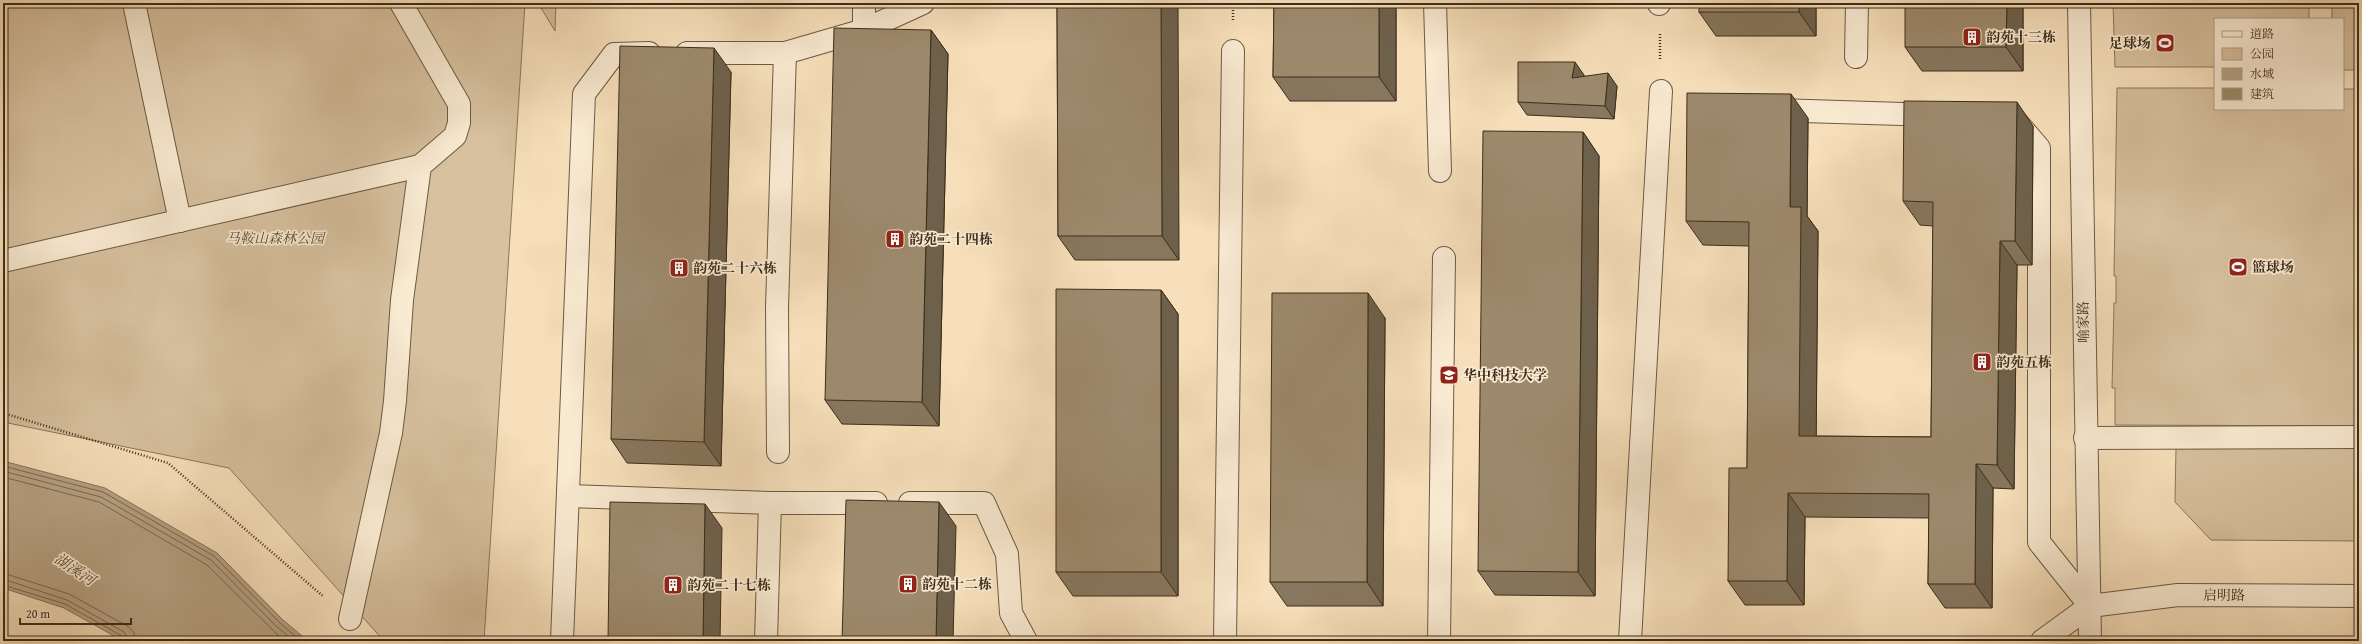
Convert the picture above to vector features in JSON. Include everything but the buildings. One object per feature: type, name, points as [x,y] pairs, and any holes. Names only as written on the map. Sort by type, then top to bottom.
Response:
[{"type":"street","points":[[134,3],[180,221]]},
{"type":"street","points":[[3,261],[420,166],[455,136],[459,123],[459,104],[401,3]]},
{"type":"street","points":[[864,3],[864,30]]},
{"type":"street","points":[[562,641],[584,94],[614,54],[785,53],[864,30],[923,3]]},
{"type":"street","points":[[1436,3],[1440,171]]},
{"type":"street","points":[[1856,3],[1856,57]]},
{"type":"street","name":"喻家路","points":[[2079,3],[2085,438],[2090,641]]},
{"type":"street","points":[[1225,641],[1233,51]]},
{"type":"street","points":[[778,452],[777,307],[785,53]]},
{"type":"street","points":[[1630,641],[1661,92]]},
{"type":"street","points":[[1754,110],[1958,116]]},
{"type":"street","points":[[1997,118],[2013,118],[2039,148],[2039,542],[2090,606],[2042,641]]},
{"type":"street","points":[[350,619],[390,433],[395,401],[402,300],[420,166]]},
{"type":"street","points":[[1439,641],[1444,258]]},
{"type":"street","points":[[2085,438],[2359,437]]},
{"type":"street","points":[[568,496],[770,503],[984,503],[1007,554],[1011,613],[1026,641]]},
{"type":"street","points":[[766,641],[770,503]]},
{"type":"street","name":"启明路","points":[[2090,606],[2178,595],[2359,596]]},
{"type":"path","points":[[1659,4],[1661,92]]},
{"type":"path","points":[[3,413],[168,463],[350,619]]},
{"type":"green space","name":"马鞍山森林公园","points":[[3,3],[525,3],[484,641],[384,641],[229,468],[3,422]]},
{"type":"green space","points":[[538,3],[556,3],[555,31]]},
{"type":"green space","name":"足球场","points":[[2113,3],[2309,3],[2309,18],[2214,18],[2214,67],[2115,67]]},
{"type":"green space","points":[[2332,3],[2359,3],[2359,70],[2344,70],[2344,18],[2332,18]]},
{"type":"green space","name":"篮球场","points":[[2117,88],[2214,88],[2214,110],[2344,110],[2344,89],[2359,89],[2359,426],[2115,425],[2115,388],[2112,388],[2114,303],[2116,303],[2116,276],[2114,276]]},
{"type":"green space","points":[[2176,447],[2359,448],[2359,541],[2211,540],[2175,502]]},
{"type":"water","name":"湖溪河","points":[[3,461],[105,488],[217,553],[283,620],[308,641],[123,641],[64,608],[3,588]]},
{"type":"place","name":"韵苑十三栋","points":[[1972,37]]},
{"type":"place","name":"足球场","points":[[2165,43]]},
{"type":"place","name":"韵苑二十四栋","points":[[895,239]]},
{"type":"place","name":"篮球场","points":[[2238,267]]},
{"type":"place","name":"韵苑二十六栋","points":[[679,268]]},
{"type":"place","name":"韵苑五栋","points":[[1982,362]]},
{"type":"place","name":"华中科技大学","points":[[1449,375]]},
{"type":"place","name":"韵苑十二栋","points":[[908,584]]},
{"type":"place","name":"韵苑二十七栋","points":[[673,585]]}]
